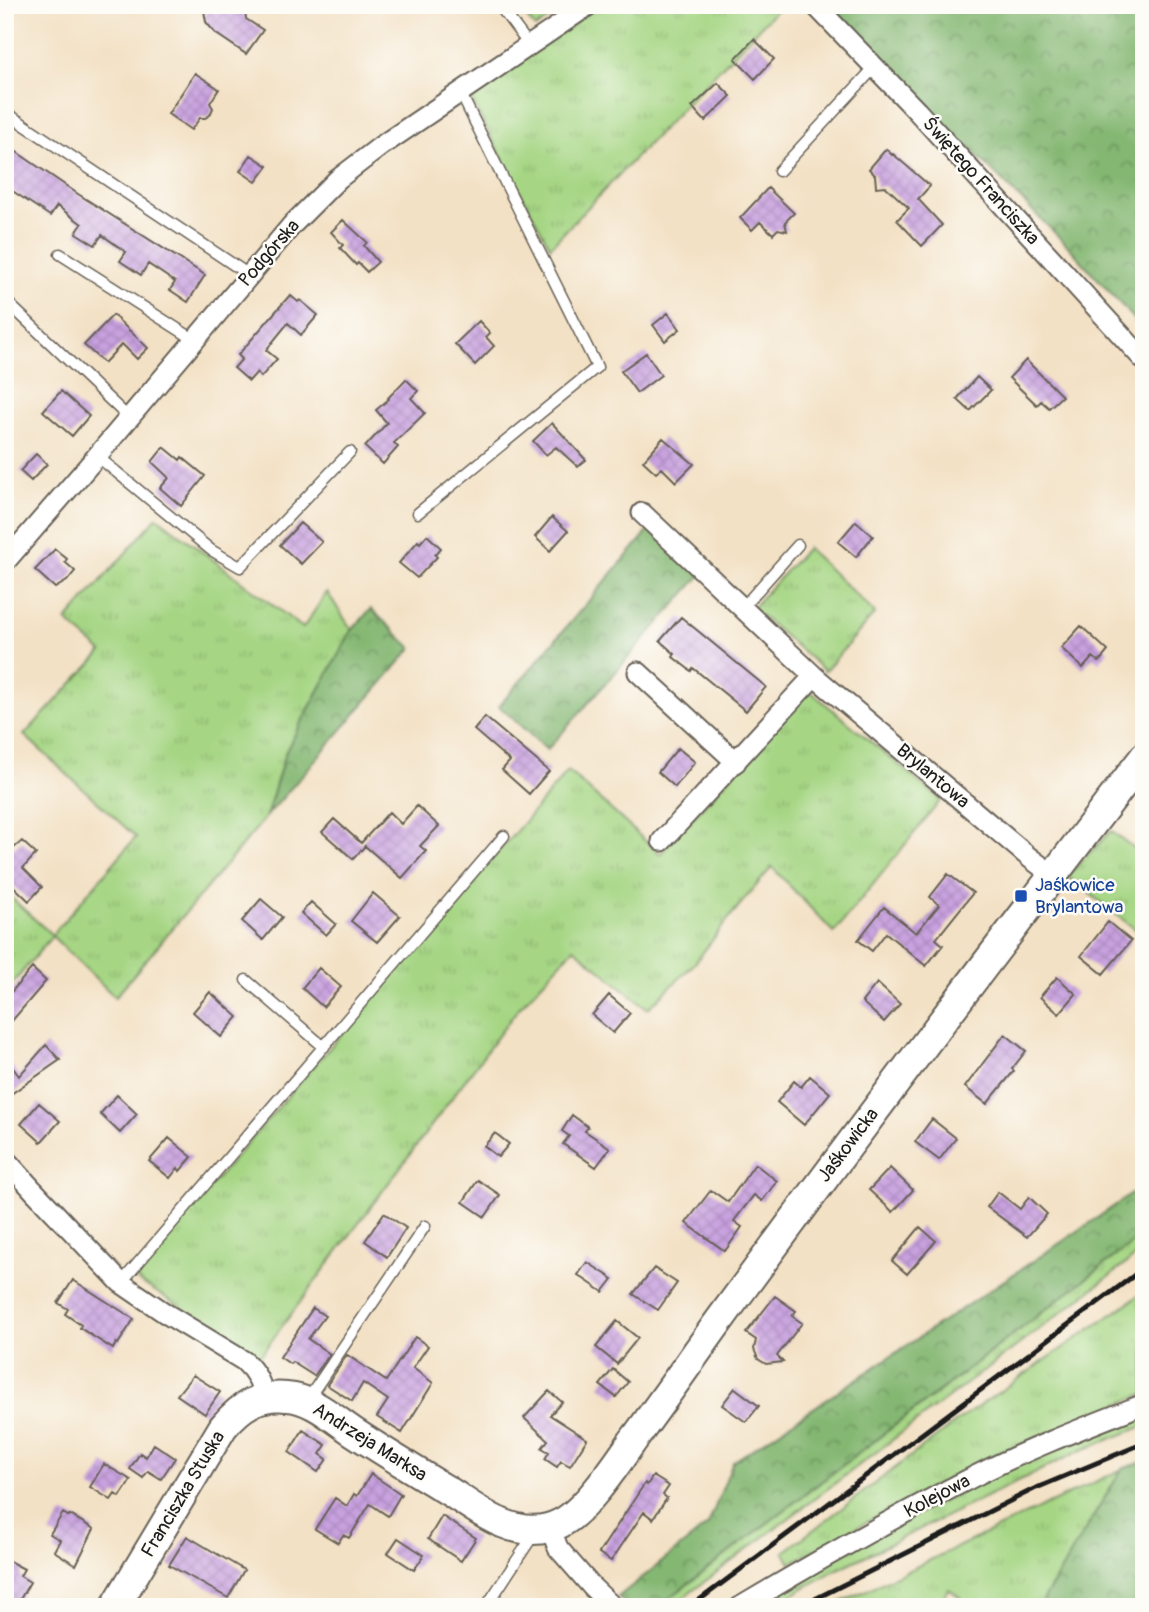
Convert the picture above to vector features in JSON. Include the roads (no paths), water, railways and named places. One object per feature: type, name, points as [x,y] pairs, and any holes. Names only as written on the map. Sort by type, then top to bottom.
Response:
[{"type":"street","name":"Podgórska","points":[[5,562],[292,225],[338,179],[460,91],[589,5]]},
{"type":"street","name":"Świętego Franciszka","points":[[815,5],[917,111],[1144,360]]},
{"type":"street","name":"Brylantowa","points":[[642,513],[814,676],[1054,875]]},
{"type":"street","points":[[638,672],[736,762]]},
{"type":"street","points":[[662,841],[814,676]]},
{"type":"street","name":"Jaśkowicka","points":[[543,1528],[561,1523],[573,1515],[606,1479],[833,1165],[1144,758]]},
{"type":"street","points":[[5,1159],[121,1283],[252,1368],[259,1377],[265,1397]]},
{"type":"street","name":"Andrzeja Marksa","points":[[265,1397],[286,1396],[306,1402],[500,1523],[531,1531],[543,1528]]},
{"type":"street","name":"Franciszka Stuska","points":[[115,1607],[223,1427],[235,1413],[265,1397]]},
{"type":"street","name":"Kolejowa","points":[[740,1607],[836,1549],[979,1474],[1144,1404]]},
{"type":"street","points":[[543,1528],[592,1587],[613,1607]]},
{"type":"lane","points":[[499,5],[529,45]]},
{"type":"lane","points":[[779,171],[874,68]]},
{"type":"lane","points":[[418,513],[597,367],[460,91]]},
{"type":"lane","points":[[5,113],[249,275]]},
{"type":"lane","points":[[60,254],[195,340]]},
{"type":"lane","points":[[5,300],[129,418]]},
{"type":"lane","points":[[97,456],[211,550],[240,567],[350,452]]},
{"type":"lane","points":[[743,607],[798,545]]},
{"type":"lane","points":[[121,1283],[505,836]]},
{"type":"lane","points":[[246,979],[324,1047]]},
{"type":"lane","points":[[306,1402],[425,1226]]},
{"type":"lane","points":[[486,1607],[543,1528]]},
{"type":"railway","points":[[690,1607],[1144,1268]]},
{"type":"railway","points":[[799,1607],[1034,1489],[1144,1443]]},
{"type":"place","name":"Jaśkowice Brylantowa","points":[[1021,896]]}]
